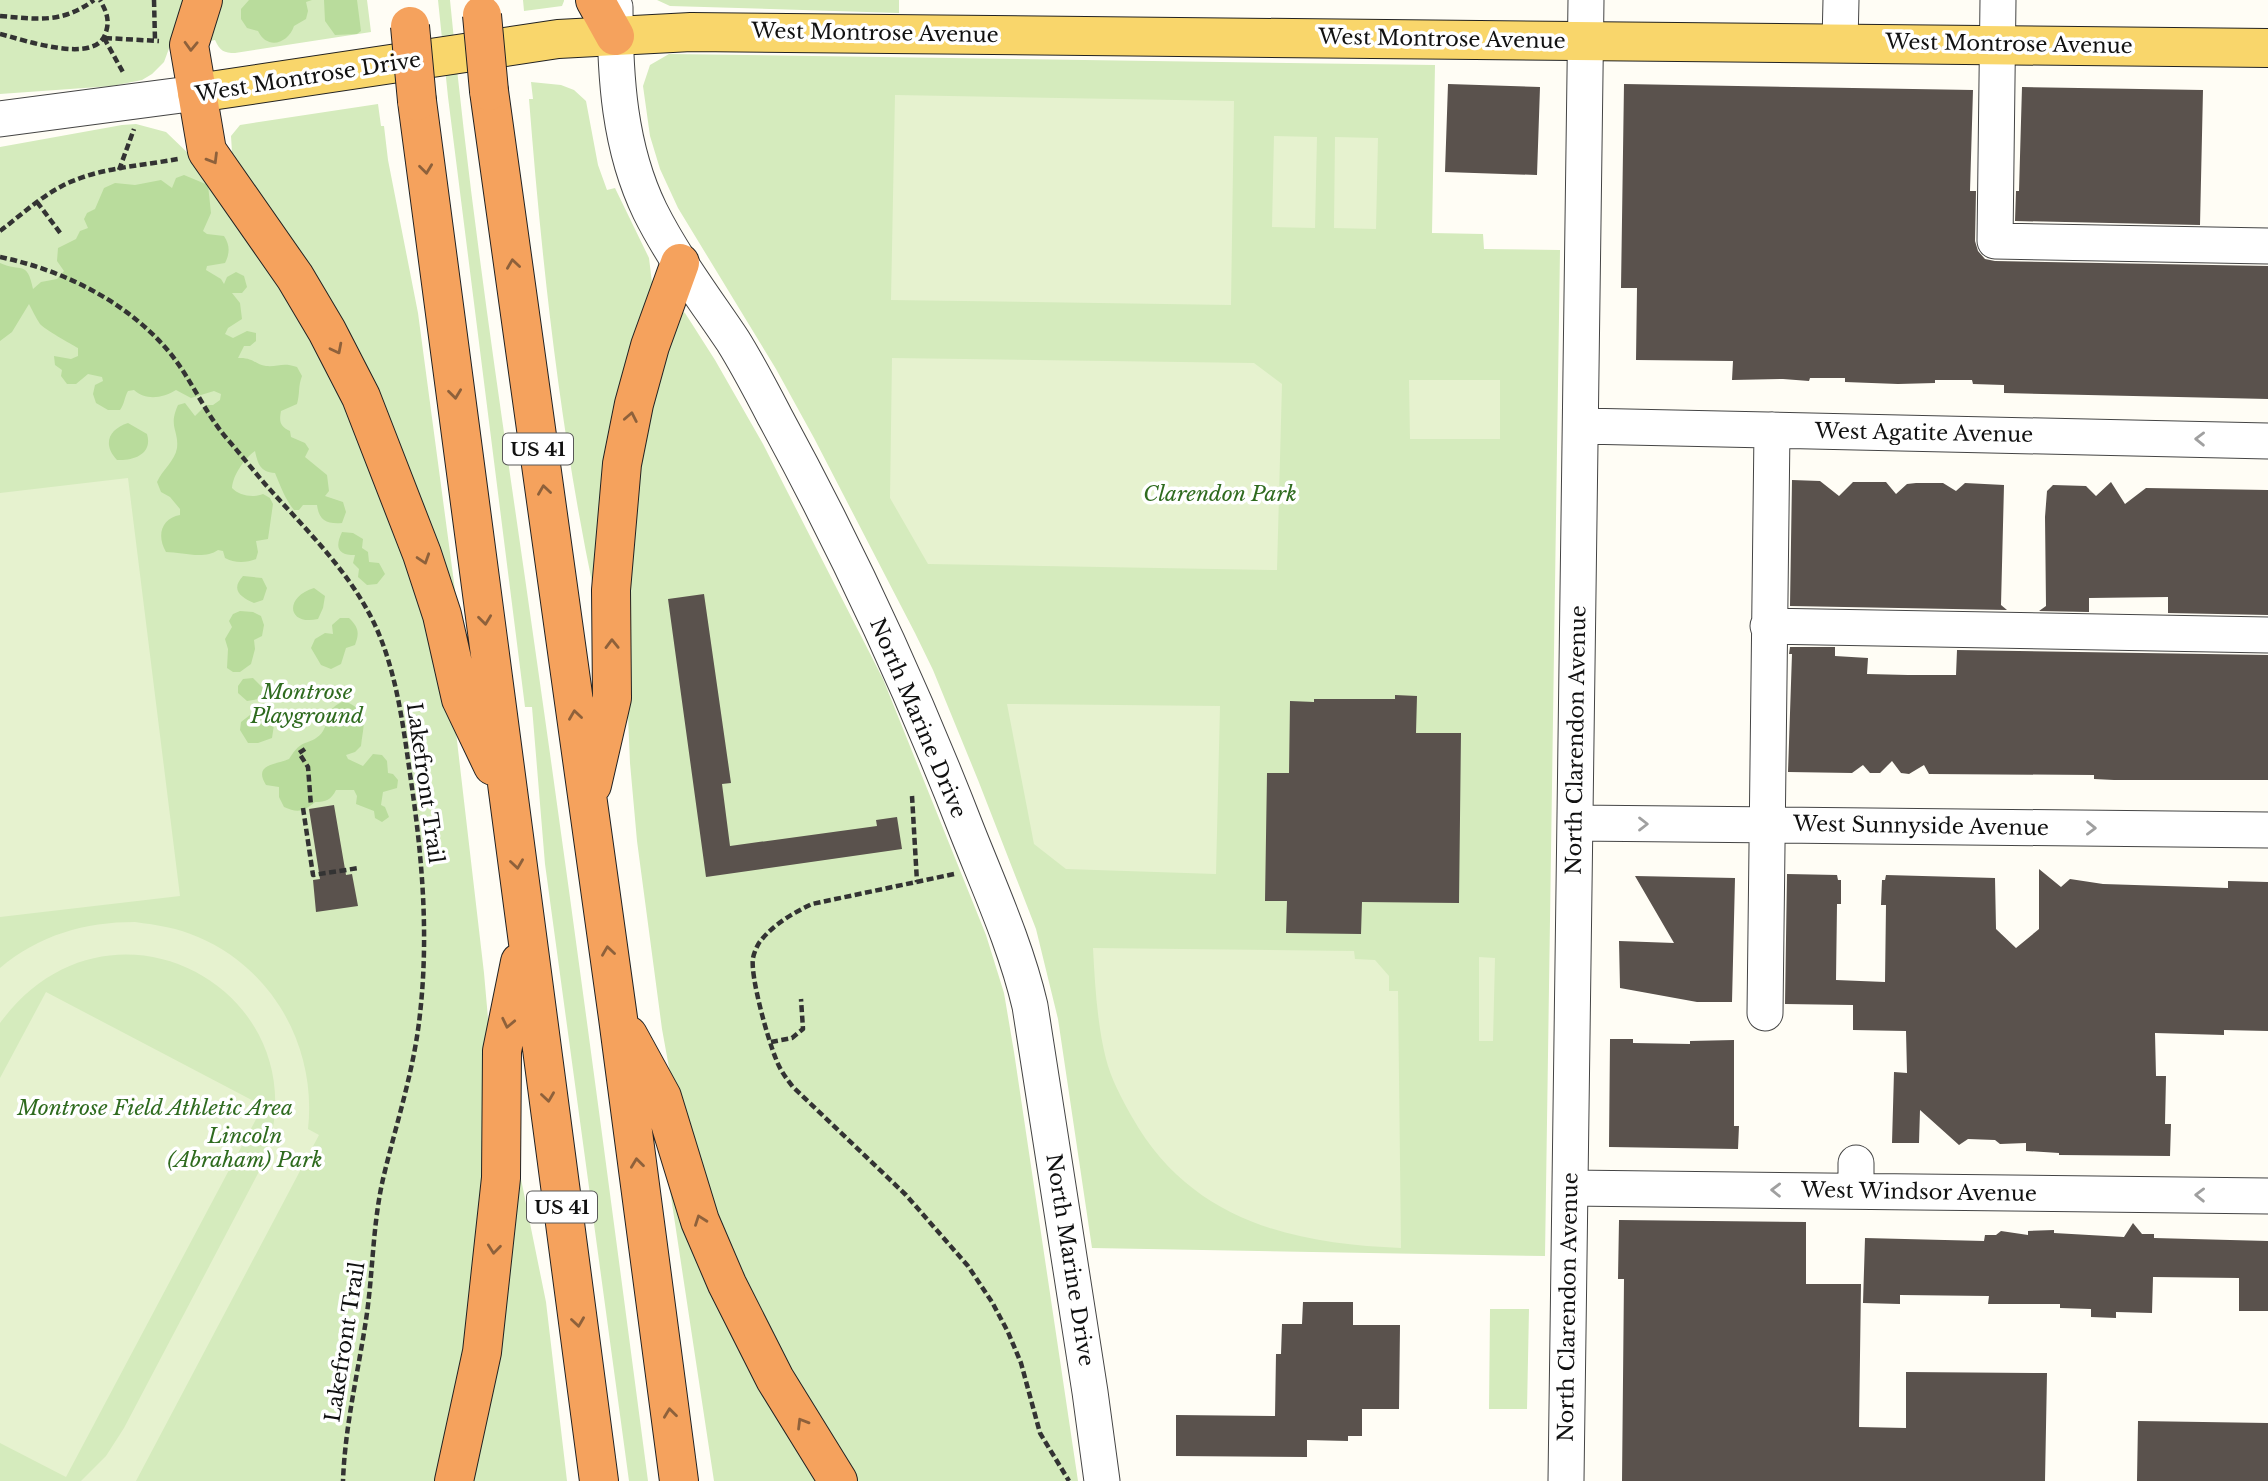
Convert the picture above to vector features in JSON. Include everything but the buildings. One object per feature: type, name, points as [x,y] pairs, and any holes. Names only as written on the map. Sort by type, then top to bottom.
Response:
[{"type":"highway","points":[[203,0],[189,45],[207,151],[295,277],[361,397],[422,554],[442,615],[461,699],[508,797]]},
{"type":"highway","points":[[595,0],[615,18]]},
{"type":"highway","name":"US 41","points":[[481,8],[489,91],[618,1018],[679,1481]]},
{"type":"highway","name":"US 41","points":[[409,13],[417,101],[599,1481]]},
{"type":"highway","points":[[587,807],[612,698],[611,590],[622,464],[634,404],[650,346],[680,263]]},
{"type":"highway","points":[[454,1481],[482,1352],[501,1178],[502,1051],[526,932]]},
{"type":"highway","points":[[618,1018],[662,1097],[700,1221],[727,1284],[775,1379],[838,1481]]},
{"type":"main road","name":"West Montrose Drive","points":[[197,93],[558,39],[615,18]]},
{"type":"main road","name":"West Montrose Avenue","points":[[615,18],[691,32],[1998,43],[2268,48]]},
{"type":"street","name":"North Clarendon Avenue","points":[[1566,1481],[1586,0]]},
{"type":"street","points":[[1840,42],[1841,0]]},
{"type":"street","points":[[1998,0],[1995,241],[2268,246]]},
{"type":"street","name":"North Marine Drive","points":[[615,18],[616,75],[628,146],[650,210],[680,263],[735,344],[776,419],[892,650],[948,782],[1020,965],[1030,1006],[1102,1481]]},
{"type":"street","name":"West Montrose Drive","points":[[0,120],[197,93]]},
{"type":"street","name":"West Agatite Avenue","points":[[1580,426],[2268,441]]},
{"type":"street","points":[[1765,1013],[1772,430]]},
{"type":"street","points":[[1769,626],[2268,635]]},
{"type":"street","name":"West Sunnyside Avenue","points":[[1575,823],[2268,830]]},
{"type":"street","name":"West Windsor Avenue","points":[[1570,1188],[1856,1177],[2268,1196]]},
{"type":"path","points":[[0,16],[46,20],[63,17],[94,0]]},
{"type":"path","points":[[0,34],[75,50],[94,48],[104,38],[108,21],[107,12],[100,0]]},
{"type":"path","points":[[104,38],[155,40],[154,0]]},
{"type":"path","points":[[0,231],[61,186],[86,176],[181,159]]},
{"type":"path","points":[[37,202],[61,234]]},
{"type":"path","name":"Lakefront Trail","points":[[0,257],[49,271],[98,294],[138,322],[169,352],[219,430],[317,540],[349,581],[374,623],[393,680],[403,726],[421,862],[425,923],[423,976],[418,1035],[409,1082],[379,1204],[370,1293],[348,1423],[344,1481]]},
{"type":"path","points":[[305,749],[299,753],[308,767],[311,806]]},
{"type":"path","points":[[912,796],[917,882]]},
{"type":"path","points":[[303,808],[313,875],[359,868]]},
{"type":"path","points":[[961,872],[812,904],[772,929],[758,944],[753,958],[754,978],[775,1057],[784,1076],[906,1195],[974,1275],[1008,1332],[1021,1363],[1040,1433],[1069,1481]]},
{"type":"path","points":[[771,1042],[792,1038],[803,1029],[801,999]]},
{"type":"green space","points":[[0,0],[187,0],[164,62],[142,80],[112,86],[0,94]]},
{"type":"green space","points":[[216,0],[367,0],[371,32],[228,53],[221,49],[215,40],[205,42]]},
{"type":"green space","points":[[249,0],[312,0],[306,2],[306,19],[294,26],[282,41],[272,43],[258,31],[247,28],[241,19],[241,9]]},
{"type":"green space","points":[[324,0],[357,0],[361,31],[357,34],[335,35],[325,21]]},
{"type":"green space","points":[[438,0],[450,0],[479,249],[566,867],[648,1481],[629,1481],[545,864],[532,707],[525,707]]},
{"type":"green space","points":[[523,0],[564,1],[562,6],[524,11]]},
{"type":"green space","points":[[657,0],[899,0],[899,13],[670,6]]},
{"type":"green space","name":"Clarendon Park","points":[[669,54],[1435,65],[1432,233],[1483,234],[1484,249],[1560,250],[1545,1256],[1092,1248],[1058,1019],[1036,929],[978,780],[915,633],[814,438],[776,369],[678,208],[660,169],[650,136],[643,86],[650,65]]},
{"type":"green space","points":[[531,82],[561,85],[574,90],[586,101],[598,165],[607,190],[615,188],[649,258],[653,291],[594,592],[571,470],[546,285],[529,99],[533,99]]},
{"type":"green space","points":[[895,95],[1234,101],[1231,305],[891,300]]},
{"type":"green space","points":[[378,104],[418,313],[457,605],[224,154],[232,152],[231,136],[240,125]]},
{"type":"green space","name":"Lincoln (Abraham) Park","points":[[136,124],[166,132],[192,157],[268,261],[339,384],[386,493],[454,715],[490,1041],[480,1271],[440,1481],[0,1481],[0,147]]},
{"type":"green space","points":[[1274,136],[1317,137],[1315,228],[1272,227]]},
{"type":"green space","points":[[1335,137],[1378,138],[1376,229],[1334,228]]},
{"type":"green space","points":[[184,175],[208,185],[211,213],[203,231],[224,236],[228,246],[225,263],[207,266],[206,270],[221,279],[224,284],[227,277],[236,272],[244,276],[247,287],[242,293],[232,293],[240,303],[242,319],[228,328],[225,334],[233,338],[247,331],[256,333],[256,341],[250,346],[244,346],[238,358],[266,366],[297,367],[302,376],[297,404],[281,411],[281,423],[290,431],[291,437],[305,443],[309,449],[305,457],[327,475],[329,491],[325,496],[343,502],[346,512],[342,523],[337,523],[322,518],[317,505],[303,505],[299,510],[294,510],[275,473],[260,466],[255,451],[240,468],[232,488],[247,495],[263,494],[270,498],[273,504],[268,539],[256,541],[256,559],[248,561],[229,560],[225,558],[223,551],[218,550],[206,555],[166,552],[161,539],[165,524],[180,515],[180,509],[170,497],[161,492],[157,482],[176,453],[175,412],[178,405],[185,403],[195,416],[206,405],[213,405],[220,400],[221,394],[214,391],[191,398],[176,390],[166,395],[149,397],[134,390],[128,391],[120,410],[108,410],[96,403],[93,394],[95,385],[103,381],[102,377],[88,374],[76,384],[67,384],[61,376],[62,370],[55,365],[54,356],[71,359],[78,356],[78,348],[42,326],[29,304],[12,332],[0,341],[0,263],[25,270],[33,289],[41,282],[57,279],[64,271],[57,261],[58,248],[76,239],[80,231],[88,228],[84,219],[87,213],[95,209],[104,188],[115,183],[135,185],[161,180],[172,188],[176,178]]},
{"type":"green space","points":[[681,311],[685,313],[715,360],[763,444],[883,679],[986,935],[1004,993],[1014,1052],[1078,1481],[857,1481],[814,1415],[736,1266],[672,1084],[637,841],[626,669],[627,605],[646,413]]},
{"type":"green space","points":[[892,358],[1254,363],[1282,384],[1277,570],[928,564],[890,498]]},
{"type":"green space","points":[[1409,380],[1500,380],[1500,439],[1410,439]]},
{"type":"green space","points":[[128,423],[147,434],[147,447],[141,455],[117,460],[110,448],[110,438],[116,429]]},
{"type":"green space","points":[[128,478],[180,896],[0,917],[0,493]]},
{"type":"green space","points":[[342,532],[353,533],[363,539],[362,548],[368,552],[369,562],[379,563],[385,574],[377,584],[367,585],[358,577],[359,569],[353,563],[355,555],[341,552],[338,546]]},
{"type":"green space","points":[[243,576],[262,578],[267,588],[263,600],[254,603],[239,593],[237,585]]},
{"type":"green space","points":[[314,588],[325,596],[318,619],[300,618],[295,615],[294,604],[304,592]]},
{"type":"green space","points":[[240,611],[261,616],[264,625],[262,636],[254,640],[255,649],[251,664],[240,672],[233,672],[227,668],[228,649],[225,639],[232,627],[229,621],[233,614]]},
{"type":"green space","points":[[340,618],[349,618],[352,621],[357,637],[355,645],[346,648],[341,664],[331,669],[321,665],[311,648],[315,639],[325,633],[333,634],[332,625]]},
{"type":"green space","points":[[253,678],[265,690],[264,698],[247,701],[238,693],[238,686],[243,679]]},
{"type":"green space","points":[[344,701],[358,709],[364,725],[361,746],[346,755],[348,759],[363,766],[373,754],[382,755],[387,761],[388,773],[398,780],[397,788],[383,792],[381,805],[385,807],[389,817],[382,822],[375,818],[374,811],[356,804],[357,796],[354,790],[336,790],[328,800],[315,802],[304,810],[297,811],[284,807],[279,797],[279,787],[266,785],[263,778],[262,773],[267,766],[289,759],[300,746],[319,736],[326,726],[331,710]]},
{"type":"green space","points":[[1007,704],[1220,706],[1216,874],[1066,869],[1034,844]]},
{"type":"green space","points":[[250,715],[267,719],[274,725],[272,738],[248,743],[240,730],[241,722]]},
{"type":"green space","points":[[135,922],[175,929],[198,937],[225,951],[249,969],[269,991],[285,1015],[297,1042],[309,1099],[308,1129],[319,1135],[136,1481],[81,1481],[106,1456],[124,1428],[263,1164],[275,1103],[265,1049],[238,1005],[198,973],[149,956],[97,957],[46,979],[0,1023],[0,968],[31,947],[63,933],[98,925]]},
{"type":"green space","points":[[1093,948],[1354,951],[1355,959],[1375,960],[1389,976],[1389,991],[1398,991],[1401,1248],[1321,1240],[1283,1232],[1247,1220],[1214,1203],[1183,1180],[1156,1152],[1132,1117],[1111,1074],[1098,1018]]},
{"type":"green space","points":[[1479,957],[1495,958],[1493,1041],[1479,1041]]},
{"type":"green space","name":"Montrose Field Athletic Area","points":[[46,992],[263,1106],[66,1477],[0,1443],[0,1078]]},
{"type":"green space","points":[[668,1177],[824,1481],[714,1481]]},
{"type":"green space","points":[[521,1179],[546,1302],[567,1481],[467,1481],[514,1180]]},
{"type":"green space","points":[[1490,1309],[1529,1309],[1527,1409],[1489,1409]]},
{"type":"park label","name":"Montrose Playground","points":[[307,704]]}]
